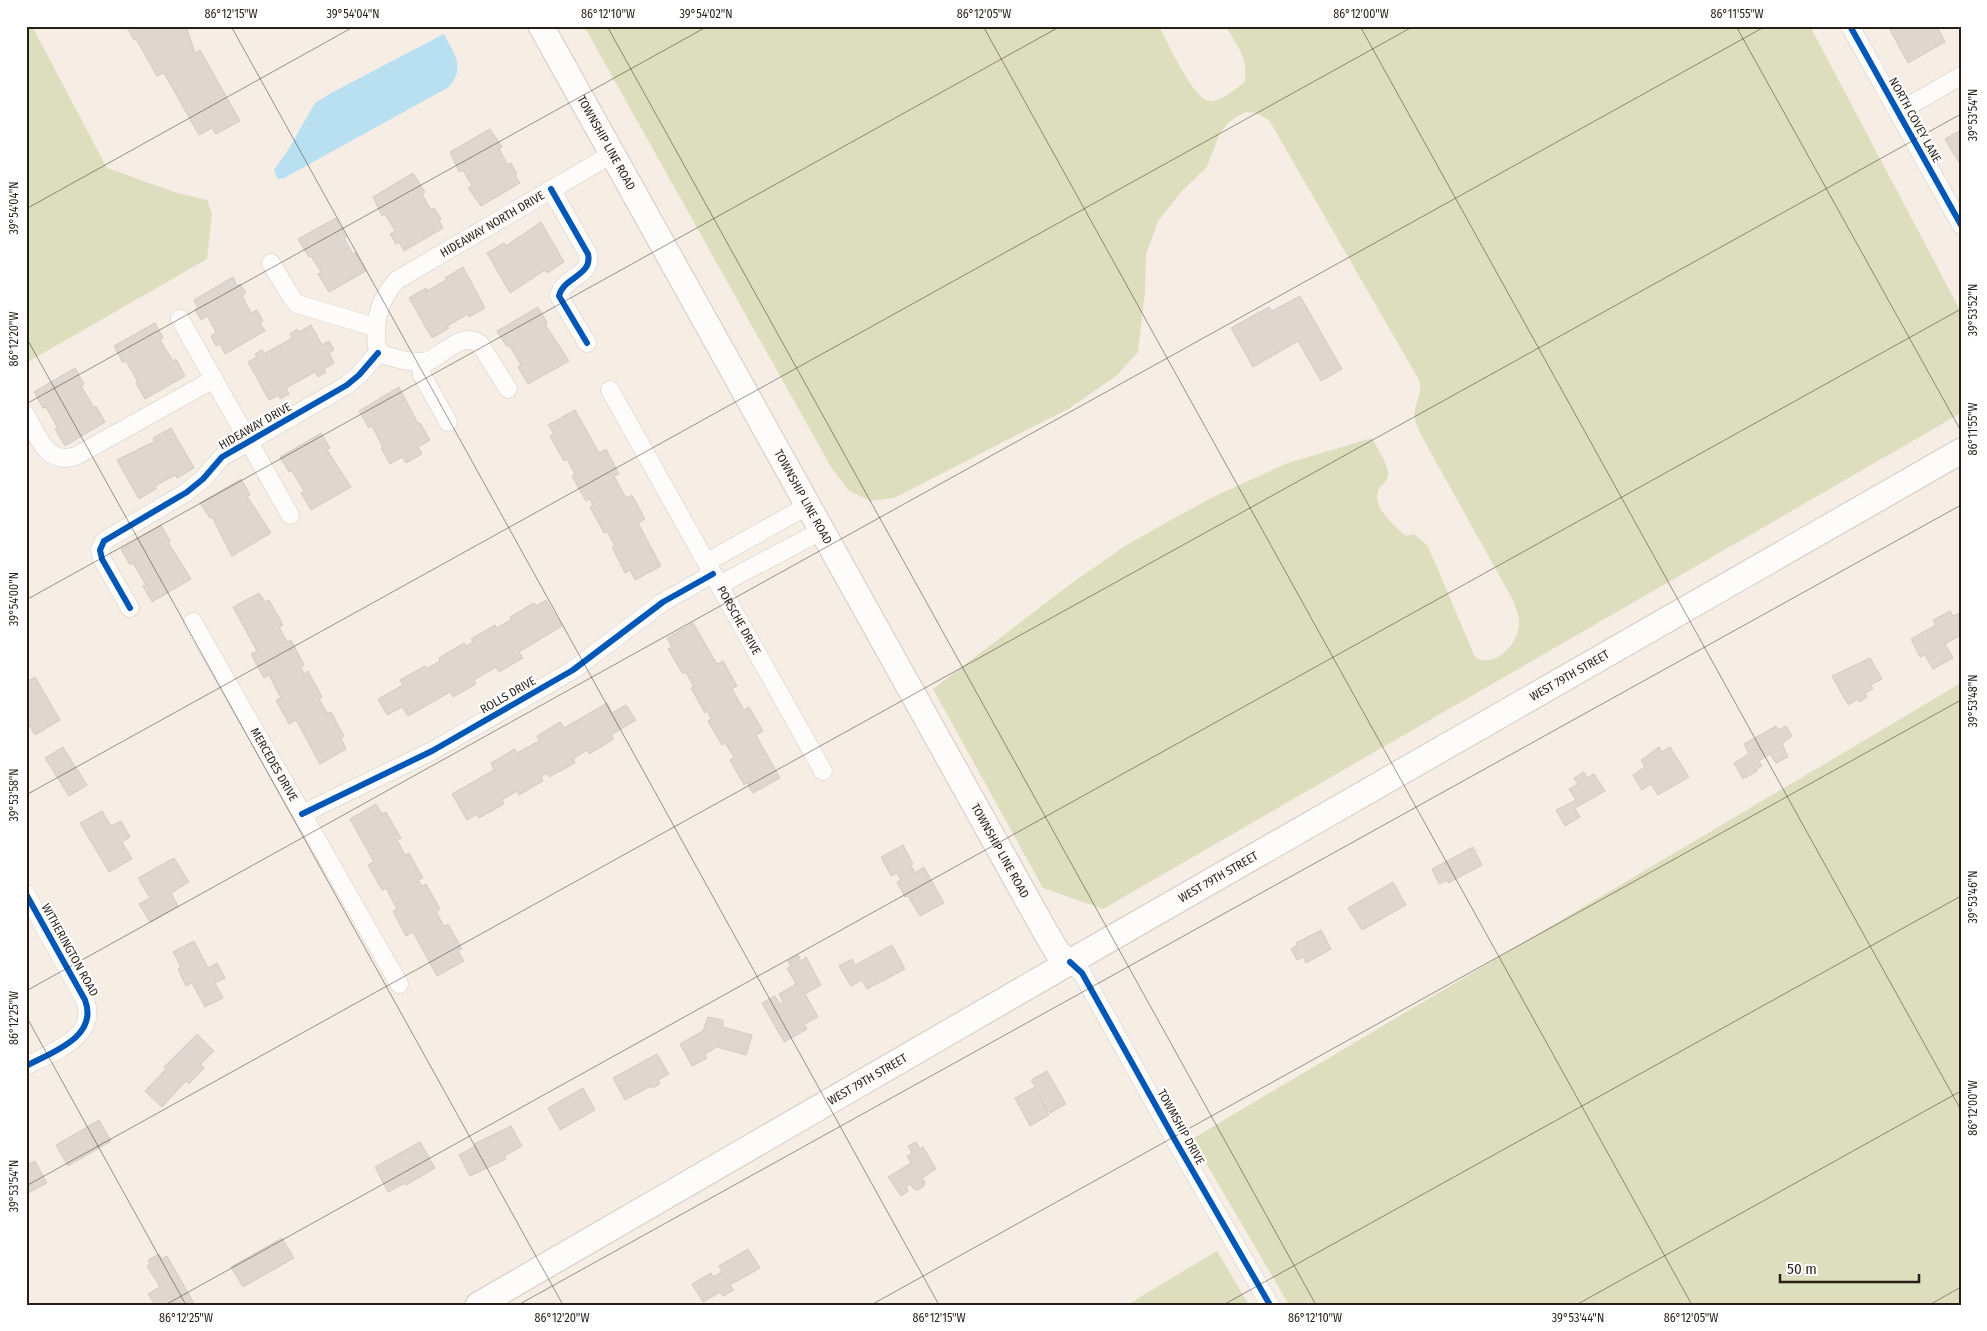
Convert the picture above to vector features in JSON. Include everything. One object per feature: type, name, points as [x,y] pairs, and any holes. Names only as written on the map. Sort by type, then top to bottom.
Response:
[{"type":"main road","name":"TOWNSHIP LINE ROAD","points":[[541,26],[1058,953],[1070,962]]},
{"type":"main road","name":"WEST 79TH STREET","points":[[478,1305],[1070,962],[1961,451]]},
{"type":"street","name":"NORTH COVEY LANE","points":[[1850,26],[1961,225]]},
{"type":"street","points":[[1898,112],[1961,76]]},
{"type":"street","name":"HIDEAWAY NORTH DRIVE","points":[[375,327],[387,292],[397,280],[612,154]]},
{"type":"street","points":[[551,189],[590,259],[587,269],[563,286],[560,296],[587,343]]},
{"type":"street","points":[[271,263],[297,304],[375,327],[378,353],[414,362],[429,361],[465,339],[475,340],[480,344],[508,388]]},
{"type":"street","name":"HIDEAWAY DRIVE","points":[[180,319],[290,515]]},
{"type":"street","name":"HIDEAWAY DRIVE","points":[[130,608],[102,559],[100,550],[104,542],[187,492],[203,479],[222,457],[346,385],[359,375],[378,353]]},
{"type":"street","points":[[420,362],[422,376],[448,422]]},
{"type":"street","points":[[26,415],[47,451],[56,457],[68,458],[214,379]]},
{"type":"street","name":"PORSCHE DRIVE","points":[[610,390],[823,771]]},
{"type":"street","name":"ROLLS DRIVE","points":[[302,814],[432,752],[573,670],[663,602],[713,574],[807,506]]},
{"type":"street","name":"ROLLS DRIVE","points":[[713,574],[821,531]]},
{"type":"street","name":"MERCEDES DRIVE","points":[[193,622],[399,984]]},
{"type":"street","name":"WITHERINGTON ROAD","points":[[26,894],[88,1008],[88,1019],[85,1028],[77,1038],[26,1066]]},
{"type":"street","name":"TOWMSHIP DRIVE","points":[[1070,962],[1082,973],[1180,1150],[1270,1305]]},
{"type":"green space","points":[[26,26],[32,26],[107,168],[177,193],[207,200],[212,214],[207,259],[26,363]]},
{"type":"green space","points":[[584,26],[1159,26],[1174,56],[1196,91],[1204,98],[1214,101],[1232,92],[1244,83],[1244,60],[1226,26],[1810,26],[1961,312],[1961,413],[1103,909],[1043,888],[933,689],[1072,583],[1125,546],[1219,494],[1288,463],[1372,438],[1388,470],[1387,479],[1378,491],[1378,504],[1386,516],[1406,536],[1414,534],[1428,546],[1475,657],[1482,660],[1490,660],[1497,657],[1510,647],[1518,633],[1519,619],[1514,602],[1416,424],[1415,410],[1420,390],[1419,380],[1269,120],[1256,113],[1246,112],[1227,124],[1219,135],[1207,167],[1181,192],[1158,221],[1146,254],[1145,291],[1138,352],[1116,376],[1070,408],[894,498],[871,501],[849,491],[831,467]]},
{"type":"green space","points":[[1961,683],[1961,1305],[1289,1305],[1192,1139]]},
{"type":"green space","points":[[1217,1251],[1249,1305],[1127,1305]]},
{"type":"water","points":[[444,34],[458,67],[454,80],[449,87],[284,178],[278,179],[274,170],[288,150],[315,103]]},
{"type":"building","points":[[126,26],[186,26],[195,53],[200,50],[240,121],[216,134],[212,128],[199,135],[164,73],[157,76],[136,39],[134,40]]},
{"type":"building","points":[[1888,26],[1937,26],[1945,42],[1908,63]]},
{"type":"building","points":[[490,129],[502,147],[499,149],[508,165],[511,163],[520,183],[481,206],[468,188],[472,186],[463,170],[459,172],[450,152]]},
{"type":"building","points":[[1961,130],[1961,166],[1945,139]]},
{"type":"building","points":[[413,173],[425,192],[422,194],[431,210],[434,208],[441,219],[439,221],[443,228],[404,251],[399,242],[396,244],[390,234],[395,231],[385,214],[382,216],[373,197]]},
{"type":"building","points":[[336,218],[353,254],[355,252],[366,271],[329,292],[318,274],[321,272],[298,239]]},
{"type":"building","points":[[541,222],[564,262],[547,273],[545,270],[510,293],[487,253],[504,243],[506,246]]},
{"type":"building","points":[[463,267],[485,308],[469,317],[468,314],[447,326],[449,328],[432,338],[409,298],[426,288],[427,291]]},
{"type":"building","points":[[233,277],[237,286],[240,284],[246,293],[242,296],[251,313],[257,310],[263,321],[260,323],[265,331],[225,354],[220,344],[216,346],[211,336],[216,332],[207,316],[201,320],[195,310],[198,308],[194,300]]},
{"type":"building","points":[[1300,296],[1342,369],[1321,381],[1298,341],[1253,367],[1231,328],[1269,307],[1272,311]]},
{"type":"building","points":[[538,307],[547,323],[545,324],[569,361],[528,384],[518,367],[521,365],[509,345],[507,347],[497,331]]},
{"type":"building","points":[[155,323],[163,338],[160,340],[173,361],[176,359],[185,376],[145,399],[126,361],[123,363],[114,346]]},
{"type":"building","points":[[311,325],[322,345],[329,341],[334,350],[329,353],[334,363],[324,369],[326,372],[318,377],[315,372],[286,388],[289,394],[280,399],[279,395],[269,400],[248,362],[257,357],[255,354],[262,350],[264,354],[292,338],[290,334],[297,329],[299,332]]},
{"type":"building","points":[[75,368],[84,384],[81,386],[105,422],[65,446],[55,429],[58,428],[46,407],[43,408],[34,392]]},
{"type":"building","points":[[399,387],[418,424],[420,423],[430,440],[418,447],[422,454],[406,463],[402,457],[390,464],[372,426],[369,428],[359,411]]},
{"type":"building","points":[[575,410],[599,453],[606,449],[619,474],[614,476],[626,498],[632,495],[645,519],[638,523],[661,566],[635,580],[630,570],[625,573],[612,547],[615,546],[607,531],[604,533],[590,507],[593,505],[590,499],[586,501],[572,476],[575,474],[567,459],[564,461],[550,436],[554,434],[548,425]]},
{"type":"building","points":[[171,428],[194,468],[177,478],[175,475],[155,486],[156,489],[139,499],[117,460],[155,441],[153,438]]},
{"type":"building","points":[[321,433],[330,448],[327,450],[351,487],[311,510],[301,493],[304,491],[292,471],[289,472],[280,457]]},
{"type":"building","points":[[241,479],[250,495],[247,496],[271,533],[232,556],[212,517],[210,518],[200,503]]},
{"type":"building","points":[[161,525],[170,541],[168,542],[191,579],[152,602],[143,586],[146,585],[133,563],[130,565],[121,549]]},
{"type":"building","points":[[259,593],[265,602],[269,600],[283,625],[279,627],[287,642],[291,640],[304,665],[301,667],[304,674],[308,671],[322,697],[319,699],[327,713],[331,712],[344,736],[341,738],[346,749],[320,764],[296,720],[289,724],[276,700],[281,698],[269,675],[264,678],[251,654],[257,651],[233,607]]},
{"type":"building","points":[[546,600],[562,626],[519,652],[523,658],[499,672],[496,667],[474,680],[476,684],[453,697],[450,692],[408,716],[402,707],[387,715],[378,699],[403,685],[400,680],[425,666],[426,669],[440,661],[439,658],[464,643],[466,646],[473,642],[471,639],[495,625],[497,628],[512,619],[510,617],[534,603],[536,606]]},
{"type":"building","points":[[1950,611],[1953,616],[1961,612],[1961,635],[1945,644],[1953,658],[1933,669],[1925,655],[1920,657],[1911,639],[1936,625],[1933,620]]},
{"type":"building","points":[[693,623],[717,664],[723,661],[737,686],[732,689],[744,710],[749,707],[763,731],[756,735],[780,778],[753,793],[747,783],[744,785],[730,760],[734,757],[725,743],[722,745],[708,721],[711,718],[707,711],[705,713],[691,688],[694,687],[686,672],[683,674],[668,649],[672,647],[667,638]]},
{"type":"building","points":[[1870,658],[1882,679],[1871,685],[1873,689],[1865,693],[1867,697],[1859,702],[1858,699],[1848,705],[1832,676]]},
{"type":"building","points":[[35,677],[60,720],[35,735],[26,720],[26,682]]},
{"type":"building","points":[[607,703],[612,713],[626,705],[636,720],[611,735],[614,739],[589,754],[587,750],[573,759],[575,763],[549,777],[547,773],[541,777],[543,781],[519,795],[517,791],[502,800],[504,804],[479,818],[477,814],[467,820],[452,794],[494,770],[491,763],[515,749],[517,753],[539,741],[537,736],[560,722],[564,728]]},
{"type":"building","points":[[1776,726],[1778,730],[1786,726],[1792,736],[1782,744],[1788,757],[1776,763],[1770,754],[1759,761],[1762,766],[1756,769],[1757,771],[1743,779],[1734,763],[1749,754],[1744,744]]},
{"type":"building","points":[[63,747],[87,785],[69,796],[45,758]]},
{"type":"building","points":[[1659,747],[1662,752],[1670,747],[1689,777],[1658,795],[1651,784],[1642,790],[1633,775],[1645,767],[1641,760]]},
{"type":"building","points":[[1584,772],[1587,778],[1594,774],[1605,791],[1575,808],[1580,817],[1565,826],[1556,810],[1576,800],[1569,789],[1578,784],[1574,778]]},
{"type":"building","points":[[376,804],[382,814],[386,812],[401,838],[397,840],[405,855],[409,853],[423,878],[418,880],[422,886],[426,884],[440,909],[436,912],[444,926],[448,924],[462,949],[458,951],[464,961],[437,976],[413,932],[406,936],[393,911],[397,909],[386,888],[382,890],[368,865],[374,862],[350,819]]},
{"type":"building","points":[[102,811],[111,826],[121,821],[130,837],[122,842],[132,859],[109,872],[80,823]]},
{"type":"building","points":[[903,845],[913,864],[911,865],[915,873],[924,867],[944,903],[920,916],[908,896],[905,897],[897,882],[901,880],[897,873],[891,876],[881,857]]},
{"type":"building","points":[[1473,847],[1482,865],[1448,883],[1447,880],[1439,884],[1432,869]]},
{"type":"building","points":[[174,858],[189,882],[171,893],[178,906],[150,922],[139,904],[150,898],[138,878]]},
{"type":"building","points":[[1393,882],[1406,905],[1362,930],[1348,908]]},
{"type":"building","points":[[1321,930],[1331,949],[1306,963],[1303,957],[1297,960],[1291,949],[1297,945],[1296,943]]},
{"type":"building","points":[[194,941],[208,968],[217,963],[225,978],[215,983],[223,998],[205,1007],[192,983],[186,986],[178,969],[181,967],[173,952]]},
{"type":"building","points":[[892,945],[905,969],[867,989],[862,980],[851,986],[839,966],[852,959],[855,965]]},
{"type":"building","points":[[798,955],[801,961],[806,957],[821,985],[805,994],[818,1017],[804,1024],[807,1029],[784,1042],[762,1003],[775,996],[780,1004],[783,1002],[779,994],[796,984],[787,968],[791,966],[788,961]]},
{"type":"building","points":[[708,1017],[723,1020],[723,1027],[752,1035],[746,1055],[717,1047],[705,1054],[707,1058],[692,1066],[680,1044],[703,1031]]},
{"type":"building","points":[[197,1034],[214,1051],[201,1064],[204,1068],[189,1084],[186,1081],[162,1107],[145,1091],[166,1069],[164,1067]]},
{"type":"building","points":[[657,1054],[669,1074],[658,1080],[660,1084],[652,1088],[651,1086],[625,1100],[613,1078]]},
{"type":"building","points":[[1047,1071],[1066,1104],[1050,1113],[1042,1102],[1049,1115],[1030,1126],[1015,1098],[1035,1087],[1031,1080]]},
{"type":"building","points":[[583,1088],[595,1110],[560,1130],[548,1108]]},
{"type":"building","points":[[99,1120],[111,1141],[68,1166],[56,1145]]},
{"type":"building","points":[[511,1126],[522,1146],[504,1156],[506,1159],[470,1176],[459,1155],[475,1146],[474,1144]]},
{"type":"building","points":[[420,1142],[435,1168],[406,1185],[405,1183],[388,1192],[375,1167]]},
{"type":"building","points":[[916,1142],[920,1149],[923,1147],[936,1169],[922,1178],[925,1182],[923,1187],[917,1190],[910,1184],[906,1187],[908,1191],[901,1196],[888,1177],[911,1163],[907,1156],[912,1153],[908,1146]]},
{"type":"building","points":[[35,1161],[47,1183],[26,1194],[26,1165]]},
{"type":"building","points":[[282,1238],[294,1258],[243,1287],[231,1267]]},
{"type":"building","points":[[748,1249],[760,1268],[730,1285],[734,1290],[723,1296],[720,1292],[703,1302],[692,1284],[711,1273],[713,1277],[722,1272],[719,1266]]},
{"type":"building","points":[[159,1254],[162,1259],[167,1256],[195,1305],[155,1305],[148,1294],[160,1287],[147,1266],[150,1264],[148,1260]]},
{"type":"cycle path","points":[[1850,26],[1961,225]]},
{"type":"cycle path","points":[[551,189],[588,254],[586,267],[566,285],[559,296],[587,343]]},
{"type":"cycle path","points":[[130,608],[102,559],[100,550],[104,541],[187,492],[203,479],[222,457],[347,385],[359,375],[378,353]]},
{"type":"cycle path","points":[[302,814],[432,751],[573,670],[663,602],[713,574]]},
{"type":"cycle path","points":[[26,894],[85,1000],[88,1013],[85,1024],[70,1042],[26,1066]]},
{"type":"cycle path","points":[[1070,962],[1082,973],[1270,1305]]}]
